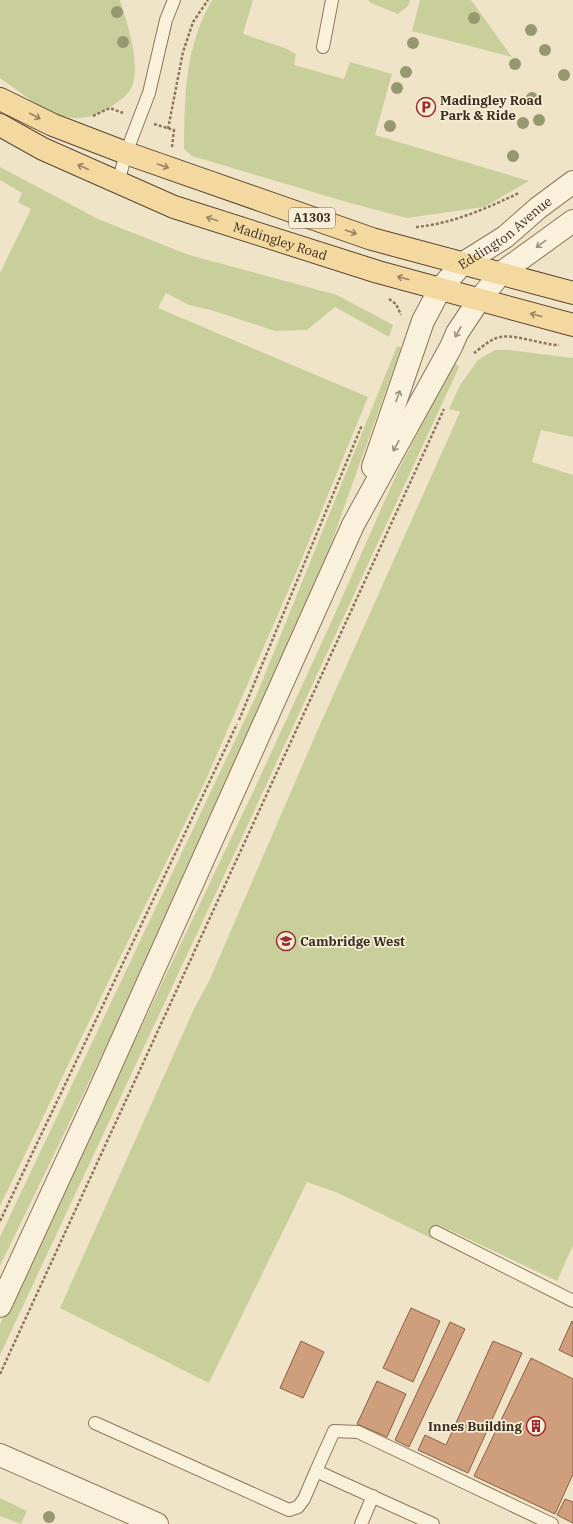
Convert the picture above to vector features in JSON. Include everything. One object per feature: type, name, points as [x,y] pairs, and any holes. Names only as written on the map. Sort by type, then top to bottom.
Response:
[{"type":"main road","name":"A1303","points":[[0,99],[53,125],[126,153],[372,239],[573,293]]},
{"type":"main road","name":"Madingley Road","points":[[0,125],[43,149],[174,207],[378,272],[573,325]]},
{"type":"street","name":"Eddington Avenue","points":[[353,525],[423,321],[440,289],[462,264],[505,237],[538,208],[573,182]]},
{"type":"street","points":[[0,1306],[101,1087],[353,525],[451,347],[457,333],[479,300],[501,273],[573,221]]},
{"type":"street","points":[[0,1455],[157,1524]]},
{"type":"lane","points":[[118,183],[126,153],[149,93],[166,20],[174,0]]},
{"type":"lane","points":[[323,47],[332,0]]},
{"type":"lane","points":[[436,1232],[573,1301]]},
{"type":"lane","points":[[95,1423],[289,1510],[298,1507],[304,1499],[334,1431],[358,1432],[552,1524]]},
{"type":"lane","points":[[316,1471],[433,1524]]},
{"type":"lane","points":[[361,1524],[373,1496]]},
{"type":"path","points":[[168,129],[183,52],[193,22],[208,0]]},
{"type":"path","points":[[139,118],[174,130],[172,150]]},
{"type":"path","points":[[414,227],[434,225],[488,207],[525,190]]},
{"type":"path","points":[[470,358],[474,353],[495,338],[510,336],[548,345]]},
{"type":"path","points":[[0,1374],[446,406]]},
{"type":"path","points":[[0,1221],[238,722],[362,424]]},
{"type":"green space","points":[[0,0],[120,0],[134,53],[135,75],[131,88],[121,100],[104,111],[89,117],[74,118],[63,116],[30,100],[0,78]]},
{"type":"green space","points":[[212,0],[253,0],[243,34],[285,48],[296,54],[294,65],[344,79],[350,62],[392,74],[375,135],[529,181],[484,207],[407,218],[350,203],[192,156],[184,149],[188,73],[196,37]]},
{"type":"green space","points":[[368,0],[410,0],[408,6],[398,14],[371,3]]},
{"type":"green space","points":[[420,0],[471,0],[512,57],[412,31]]},
{"type":"green space","points":[[0,167],[98,219],[189,255],[337,295],[393,325],[389,337],[335,307],[307,330],[275,331],[214,311],[189,305],[166,293],[158,308],[368,397],[296,573],[204,784],[0,1206],[0,273],[31,209],[18,202],[22,193],[0,180]]},
{"type":"green space","points":[[397,346],[401,348],[331,544],[253,743],[0,1266],[0,1237],[257,694]]},
{"type":"green space","points":[[495,350],[509,350],[573,358],[573,437],[541,430],[532,462],[573,475],[573,1245],[557,1281],[439,1225],[433,1239],[338,1193],[307,1182],[209,1383],[60,1308],[194,1009],[210,979],[315,736],[460,412],[449,409],[460,385],[478,360]]},
{"type":"green space","points":[[454,362],[459,367],[244,833],[0,1355],[0,1324],[253,792],[329,627],[397,473]]},
{"type":"green space","points":[[0,1498],[27,1511],[21,1524],[0,1516]]},
{"type":"building","points":[[411,1308],[440,1321],[413,1382],[383,1368]]},
{"type":"building","points":[[572,1321],[573,1322],[573,1357],[559,1350]]},
{"type":"building","points":[[450,1322],[465,1329],[409,1447],[395,1440]]},
{"type":"building","points":[[301,1341],[324,1352],[303,1398],[280,1388]]},
{"type":"building","points":[[493,1341],[522,1353],[468,1473],[418,1450],[425,1435],[446,1445]]},
{"type":"building","name":"Innes Building","points":[[531,1358],[573,1379],[573,1474],[555,1514],[474,1476]]},
{"type":"building","points":[[377,1381],[406,1394],[387,1437],[357,1424]]},
{"type":"building","points":[[565,1499],[573,1502],[573,1523],[557,1515]]},
{"type":"place","name":"Madingley Road Park & Ride","points":[[426,107]]},
{"type":"place","name":"Cambridge West","points":[[286,941]]},
{"type":"place","name":"Innes Building","points":[[536,1426]]}]
